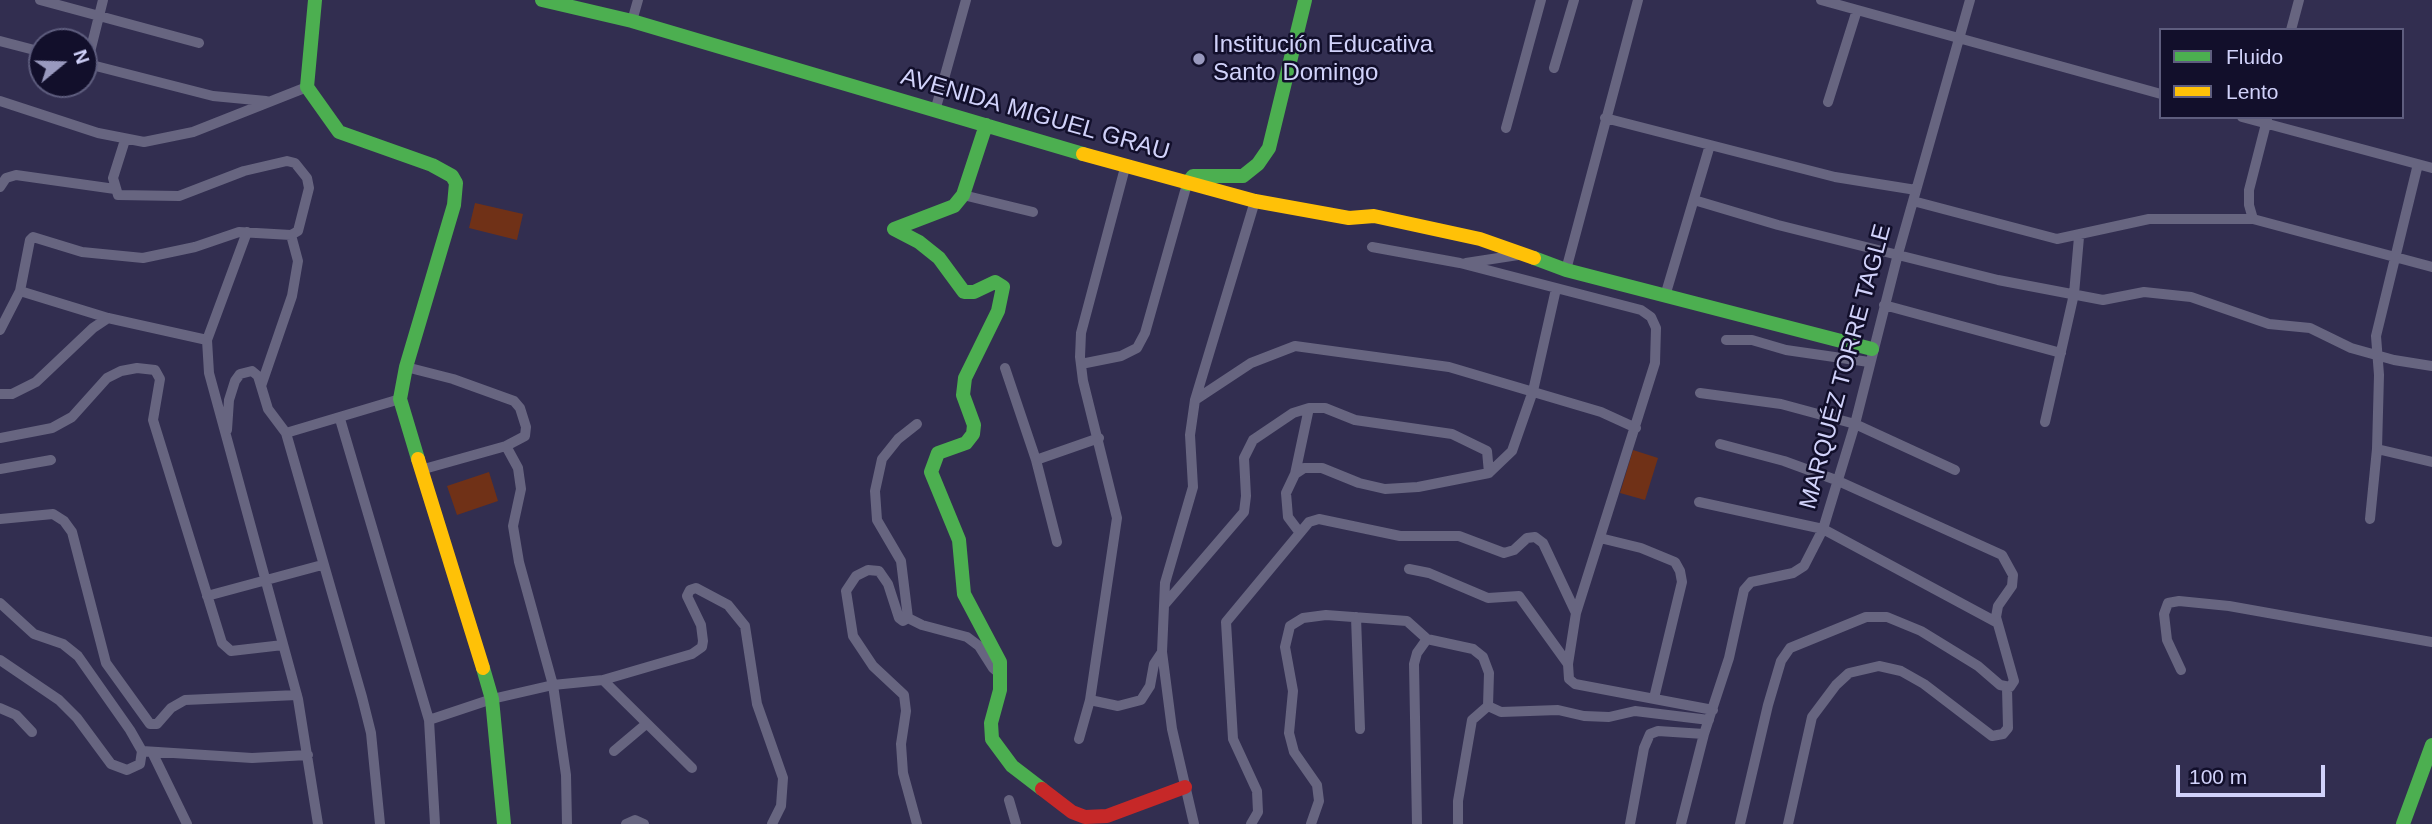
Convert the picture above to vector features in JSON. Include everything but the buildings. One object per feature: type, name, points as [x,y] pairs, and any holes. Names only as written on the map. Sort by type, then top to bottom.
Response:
[{"type":"street","points":[[40,0],[199,43]]},
{"type":"street","points":[[95,28],[103,0]]},
{"type":"street","points":[[315,0],[307,87],[339,132],[432,165],[452,176],[456,183],[454,205],[406,368],[400,399],[424,469],[492,699],[504,824]]},
{"type":"street","name":"AVENIDA MIGUEL GRAU","points":[[542,0],[632,21],[1187,184],[1255,201],[1349,218],[1374,216],[1480,239],[1566,271],[1665,296],[1871,355]]},
{"type":"street","points":[[632,21],[638,0]]},
{"type":"street","points":[[935,111],[966,0]]},
{"type":"street","points":[[1081,364],[1121,356],[1137,348],[1145,333],[1187,184],[1193,176],[1243,176],[1258,164],[1269,148],[1305,0]]},
{"type":"street","points":[[1506,128],[1541,0]]},
{"type":"street","points":[[1554,68],[1574,0]]},
{"type":"street","points":[[1566,271],[1638,0]]},
{"type":"street","points":[[1821,0],[2159,93]]},
{"type":"street","name":"MARQUÉZ TORRE TAGLE","points":[[1681,824],[1703,734],[1711,715],[1744,590],[1751,582],[1793,573],[1804,566],[1823,529],[1855,424],[1884,305],[1970,0]]},
{"type":"street","points":[[2291,28],[2298,0]]},
{"type":"street","points":[[1828,102],[1857,9]]},
{"type":"street","points":[[0,41],[28,48]]},
{"type":"street","points":[[98,66],[213,96],[268,101]]},
{"type":"street","points":[[0,101],[125,139],[163,140],[193,132],[307,87]]},
{"type":"street","points":[[1605,118],[1914,196],[2057,239],[2079,237],[2136,221],[2253,219],[2432,267]]},
{"type":"street","points":[[2253,219],[2249,190],[2267,121],[2432,167]]},
{"type":"street","points":[[986,125],[963,195],[954,206],[943,213],[894,229],[939,258],[964,292],[974,292],[995,282],[1003,287],[998,311],[965,379],[963,395],[974,425],[973,434],[966,443],[938,453],[931,472],[937,493],[959,540],[964,594],[998,654],[1001,674],[991,723],[994,744],[1012,766],[1072,812],[1092,817],[1107,816],[1185,786]]},
{"type":"street","points":[[2,325],[20,291],[30,240],[33,237],[82,252],[143,258],[247,232],[291,235],[298,231],[309,188],[307,178],[295,163],[287,161],[244,171],[179,196],[118,195],[115,189],[116,164],[125,139]]},
{"type":"street","points":[[1665,296],[1710,145]]},
{"type":"street","points":[[1079,739],[1090,700],[1117,518],[1081,364],[1081,333],[1126,164]]},
{"type":"street","points":[[2370,519],[2377,449],[2376,336],[2418,164]]},
{"type":"street","points":[[0,187],[6,178],[16,175],[115,189]]},
{"type":"street","points":[[963,195],[1033,212]]},
{"type":"street","points":[[1694,200],[1778,226],[1898,254],[1951,270],[2103,300],[2144,292],[2191,297],[2269,324],[2309,328],[2351,348],[2432,366]]},
{"type":"street","points":[[1194,824],[1172,729],[1162,652],[1166,583],[1193,487],[1190,435],[1195,400],[1255,201]]},
{"type":"street","points":[[247,232],[207,340],[209,373],[297,695],[318,824]]},
{"type":"street","points":[[261,386],[292,296],[298,261],[291,235]]},
{"type":"street","points":[[2045,422],[2074,294],[2079,237]]},
{"type":"street","points":[[1372,247],[1460,263],[1641,310],[1651,317],[1657,328],[1654,363],[1636,428],[1576,613],[1567,664],[1569,679],[1575,684],[1654,698],[1711,715]]},
{"type":"street","points":[[1460,263],[1518,255]]},
{"type":"street","points":[[1295,474],[1311,466],[1385,489],[1418,487],[1489,474],[1512,450],[1533,391],[1556,289]]},
{"type":"street","points":[[20,291],[108,317],[207,340]]},
{"type":"street","points":[[1884,305],[2061,352]]},
{"type":"street","points":[[0,394],[12,394],[36,382],[108,317]]},
{"type":"street","points":[[1726,340],[1752,340],[1786,350],[1871,355]]},
{"type":"street","points":[[1195,400],[1251,363],[1295,346],[1449,368],[1601,412],[1636,428]]},
{"type":"street","points":[[0,438],[30,434],[72,417],[107,378],[121,371],[137,368],[155,370],[160,379],[153,420],[222,643],[231,651],[283,645]]},
{"type":"street","points":[[406,368],[453,379],[514,401],[524,417],[525,436],[506,446],[424,469]]},
{"type":"street","points":[[1005,368],[1036,460],[1058,542]]},
{"type":"street","points":[[227,441],[229,400],[235,381],[240,374],[252,371],[261,386],[268,409],[286,433],[371,733],[380,824]]},
{"type":"street","points":[[1700,393],[1781,404],[1855,424],[1955,470]]},
{"type":"street","points":[[286,433],[400,399]]},
{"type":"street","points":[[1165,604],[1244,512],[1244,458],[1253,440],[1293,413],[1309,408],[1325,408],[1355,420],[1452,435],[1488,451],[1489,474]]},
{"type":"street","points":[[1300,533],[1288,517],[1286,493],[1295,474],[1309,408]]},
{"type":"street","points":[[340,419],[429,720],[435,824]]},
{"type":"street","points":[[908,618],[901,561],[877,520],[875,491],[882,459],[898,439],[917,424]]},
{"type":"street","points":[[1036,460],[1099,438]]},
{"type":"street","points":[[1720,444],[1784,461],[1836,481],[2002,555],[2010,564],[2013,580],[1998,606],[1996,622],[2014,681],[2007,688],[2008,728],[1996,736],[1988,735],[1940,695],[1901,671],[1871,666],[1844,676],[1812,717],[1788,824]]},
{"type":"street","points":[[506,446],[518,468],[521,489],[513,526],[519,562],[553,685],[566,775],[567,824]]},
{"type":"street","points":[[2377,449],[2432,462]]},
{"type":"street","points":[[0,469],[51,460]]},
{"type":"street","points":[[1699,502],[1823,529],[1996,622]]},
{"type":"street","points":[[0,519],[53,514],[72,532],[106,663],[150,724],[157,724],[171,708],[185,700],[297,695]]},
{"type":"street","points":[[1251,824],[1258,812],[1257,792],[1233,738],[1224,631],[1226,622],[1309,522],[1319,519],[1400,536],[1459,536],[1503,553],[1514,550],[1527,538],[1535,537],[1543,543],[1576,613]]},
{"type":"street","points":[[1600,538],[1675,562],[1680,571],[1682,583],[1654,698]]},
{"type":"street","points":[[207,596],[322,565]]},
{"type":"street","points":[[1409,569],[1429,573],[1488,598],[1519,596],[1524,599],[1567,664]]},
{"type":"street","points":[[908,618],[903,621],[899,618],[888,584],[879,571],[868,570],[856,576],[846,591],[853,636],[873,666],[904,695],[906,711],[901,744],[903,773],[915,807],[917,824]]},
{"type":"street","points":[[429,720],[492,699],[553,685],[603,680],[699,650],[703,630],[687,596],[693,588],[733,609],[745,626],[752,687],[783,778],[781,806],[772,824]]},
{"type":"street","points":[[2181,670],[2167,640],[2164,614],[2168,603],[2179,601],[2229,606],[2432,642]]},
{"type":"street","points":[[0,603],[34,634],[63,644],[79,656],[147,752],[187,824]]},
{"type":"street","points":[[1311,824],[1319,801],[1317,785],[1294,752],[1289,733],[1293,691],[1285,648],[1290,626],[1303,618],[1326,615],[1407,621],[1427,639],[1473,649],[1483,657],[1489,673],[1488,706],[1472,720],[1458,801],[1458,824]]},
{"type":"street","points":[[1356,617],[1360,729]]},
{"type":"street","points":[[1740,824],[1781,661],[1794,645],[1866,617],[1888,617],[1921,631],[2007,688]]},
{"type":"street","points":[[908,618],[922,625],[967,637],[979,646],[996,672],[1001,674]]},
{"type":"street","points":[[1417,824],[1414,664],[1417,653],[1427,639]]},
{"type":"street","points":[[1090,700],[1118,705],[1141,700],[1150,686],[1154,664],[1162,652]]},
{"type":"street","points":[[0,660],[59,700],[77,718],[111,764],[124,770],[135,769],[147,752]]},
{"type":"street","points":[[603,680],[692,768]]},
{"type":"street","points":[[1488,706],[1501,712],[1558,710],[1584,716],[1609,716],[1635,711],[1711,715]]},
{"type":"street","points":[[0,708],[16,715],[32,732]]},
{"type":"street","points":[[614,751],[646,724]]},
{"type":"street","points":[[1630,824],[1644,748],[1650,734],[1658,731],[1703,734]]},
{"type":"street","points":[[2403,824],[2428,772],[2432,745]]},
{"type":"street","points":[[147,752],[252,758],[308,755]]},
{"type":"street","points":[[1009,800],[1016,824]]},
{"type":"street","points":[[915,807],[928,824]]},
{"type":"street","points":[[626,824],[635,820],[644,824]]},
{"type":"shaded area","points":[[475,203],[523,214],[517,240],[469,228]]},
{"type":"shaded area","points":[[1633,450],[1658,458],[1645,500],[1620,493]]},
{"type":"shaded area","points":[[489,472],[498,501],[457,515],[447,486]]},
{"type":"traffic: fast","points":[[315,0],[307,87],[339,132],[432,165],[452,176],[456,183],[454,205],[406,367],[400,399],[418,459]]},
{"type":"traffic: fast","points":[[542,0],[632,21],[1083,154]]},
{"type":"traffic: fast","points":[[1187,184],[1193,176],[1243,176],[1258,164],[1269,148],[1305,0]]},
{"type":"traffic: fast","points":[[986,125],[963,195],[954,206],[894,229],[919,242],[939,258],[964,292],[974,292],[995,282],[1003,287],[998,311],[965,378],[963,395],[974,425],[973,434],[966,443],[938,453],[931,472],[959,540],[964,594],[1000,662],[1000,690],[991,723],[992,739],[1012,766],[1042,789]]},
{"type":"traffic: fast","points":[[1534,258],[1566,270],[1872,349]]},
{"type":"traffic: fast","points":[[483,668],[492,699],[504,824]]},
{"type":"traffic: fast","points":[[2403,824],[2432,745]]},
{"type":"traffic: slow","points":[[1083,154],[1255,201],[1349,218],[1374,216],[1480,239],[1534,258]]},
{"type":"traffic: slow","points":[[418,459],[483,668]]},
{"type":"traffic: jam","points":[[1042,789],[1072,812],[1085,817],[1107,816],[1185,787]]},
{"type":"place","name":"Institución Educativa Santo Domingo","points":[[1199,59]]}]
